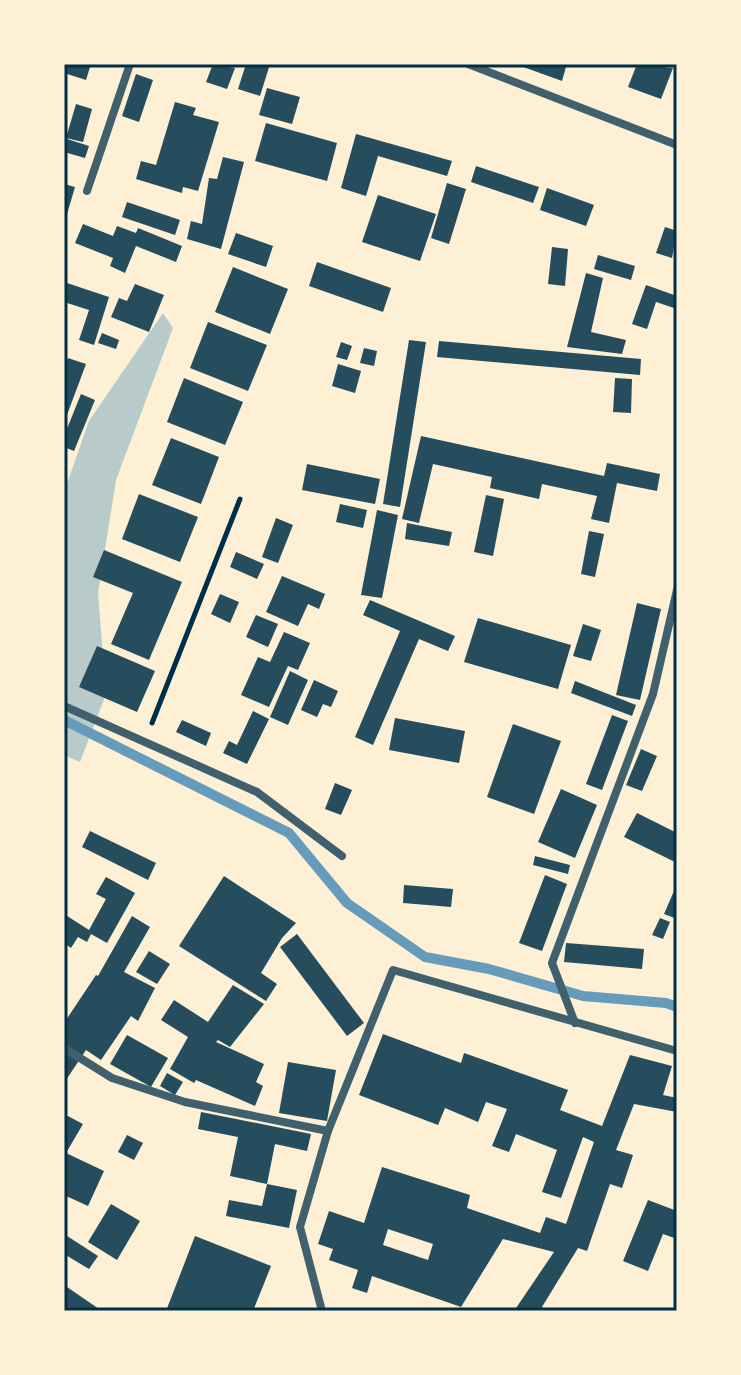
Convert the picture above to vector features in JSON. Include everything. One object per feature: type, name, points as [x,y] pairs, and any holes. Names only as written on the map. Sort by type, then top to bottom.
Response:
[{"type":"street","points":[[87,191],[130,64]]},
{"type":"street","points":[[468,64],[677,145]]},
{"type":"street","points":[[575,1023],[552,963],[653,694],[677,590]]},
{"type":"street","points":[[64,706],[257,792],[342,856]]},
{"type":"street","points":[[322,1311],[300,1227],[328,1131],[393,970],[677,1051]]},
{"type":"street","points":[[64,1048],[112,1078],[185,1102],[328,1131]]},
{"type":"path","points":[[145,743],[240,499]]},
{"type":"shaded area","points":[[163,313],[173,328],[116,480],[98,593],[106,694],[80,762],[64,755],[64,492],[89,421]]},
{"type":"building","points":[[64,64],[91,64],[86,80],[64,73]]},
{"type":"building","points":[[213,64],[235,68],[227,89],[206,82]]},
{"type":"building","points":[[246,64],[270,64],[260,96],[238,89]]},
{"type":"building","points":[[515,64],[559,64],[566,67],[562,81]]},
{"type":"building","points":[[637,64],[673,68],[661,99],[628,87]]},
{"type":"building","points":[[136,74],[153,80],[139,122],[122,116]]},
{"type":"building","points":[[267,88],[300,97],[292,124],[259,115]]},
{"type":"building","points":[[175,102],[196,108],[193,115],[219,122],[198,191],[183,187],[182,193],[136,179],[141,161],[156,165]]},
{"type":"building","points":[[76,104],[92,109],[83,142],[66,138]]},
{"type":"building","points":[[266,123],[337,143],[327,181],[255,161]]},
{"type":"building","points":[[356,134],[452,161],[447,176],[378,156],[366,196],[341,188]]},
{"type":"building","points":[[64,138],[89,146],[85,158],[64,152]]},
{"type":"building","points":[[223,157],[244,162],[221,249],[187,239],[191,221],[202,224],[209,178],[217,179]]},
{"type":"building","points":[[476,166],[539,187],[533,203],[471,182]]},
{"type":"building","points":[[447,183],[466,189],[449,244],[431,238]]},
{"type":"building","points":[[64,184],[75,187],[65,221],[64,221]]},
{"type":"building","points":[[547,188],[594,205],[586,226],[540,210]]},
{"type":"building","points":[[378,195],[436,214],[420,261],[362,242]]},
{"type":"building","points":[[127,202],[180,220],[175,235],[122,217]]},
{"type":"building","points":[[83,224],[113,236],[117,226],[136,233],[138,228],[182,246],[176,262],[136,246],[125,273],[110,266],[113,258],[75,243]]},
{"type":"building","points":[[665,227],[677,231],[672,258],[656,253]]},
{"type":"building","points":[[236,233],[273,246],[266,267],[228,254]]},
{"type":"building","points":[[552,247],[568,249],[565,286],[548,284]]},
{"type":"building","points":[[598,255],[635,266],[631,280],[594,269]]},
{"type":"building","points":[[317,262],[391,288],[383,312],[309,286]]},
{"type":"building","points":[[233,267],[288,289],[270,334],[215,312]]},
{"type":"building","points":[[586,273],[603,278],[591,332],[626,340],[622,354],[567,347]]},
{"type":"building","points":[[64,282],[109,297],[94,345],[79,340],[89,310],[64,302]]},
{"type":"building","points":[[135,284],[164,295],[149,332],[111,317],[119,298],[127,301]]},
{"type":"building","points":[[646,285],[677,296],[674,308],[656,302],[647,329],[632,324]]},
{"type":"building","points":[[208,322],[267,345],[248,391],[190,368]]},
{"type":"building","points":[[102,333],[119,340],[116,349],[98,343]]},
{"type":"building","points":[[409,340],[426,342],[400,507],[383,504]]},
{"type":"building","points":[[439,341],[641,359],[640,375],[437,357]]},
{"type":"building","points":[[341,342],[352,346],[347,360],[336,357]]},
{"type":"building","points":[[364,348],[377,351],[374,366],[360,363]]},
{"type":"building","points":[[68,358],[86,364],[64,423],[64,369]]},
{"type":"building","points":[[338,364],[361,371],[355,393],[332,386]]},
{"type":"building","points":[[184,378],[243,402],[225,445],[167,422]]},
{"type":"building","points":[[615,378],[632,379],[631,413],[613,412]]},
{"type":"building","points":[[81,394],[95,400],[74,451],[64,447],[64,436]]},
{"type":"building","points":[[421,436],[604,476],[607,463],[660,474],[657,491],[617,483],[609,523],[591,519],[597,496],[542,484],[539,499],[490,488],[492,477],[433,464],[419,523],[402,519]]},
{"type":"building","points":[[171,438],[219,457],[201,504],[152,485]]},
{"type":"building","points":[[307,464],[380,479],[375,504],[302,490]]},
{"type":"building","points":[[139,494],[198,517],[180,562],[122,539]]},
{"type":"building","points":[[486,495],[504,499],[493,556],[474,552]]},
{"type":"building","points":[[340,504],[367,510],[363,528],[336,522]]},
{"type":"building","points":[[377,510],[398,515],[382,598],[361,595]]},
{"type":"building","points":[[276,518],[293,525],[278,563],[262,557]]},
{"type":"building","points":[[407,523],[452,532],[449,546],[405,539]]},
{"type":"building","points":[[589,531],[604,534],[595,577],[581,574]]},
{"type":"building","points":[[104,550],[182,582],[149,660],[111,644],[133,593],[93,577]]},
{"type":"building","points":[[236,552],[264,564],[257,579],[230,567]]},
{"type":"building","points":[[282,576],[325,594],[319,609],[308,604],[298,626],[266,612]]},
{"type":"building","points":[[220,594],[239,602],[230,623],[211,614]]},
{"type":"building","points":[[370,600],[455,636],[448,651],[419,639],[373,745],[355,737],[400,631],[363,615]]},
{"type":"building","points":[[637,603],[661,609],[640,700],[616,695]]},
{"type":"building","points":[[256,615],[278,624],[268,647],[246,637]]},
{"type":"building","points":[[478,618],[571,645],[558,689],[464,662]]},
{"type":"building","points":[[583,624],[601,630],[591,661],[573,656]]},
{"type":"building","points":[[284,632],[310,643],[298,670],[288,666],[269,707],[241,695],[258,657],[270,662]]},
{"type":"building","points":[[97,646],[155,671],[137,712],[79,687]]},
{"type":"building","points":[[290,671],[308,680],[288,725],[270,717]]},
{"type":"building","points":[[314,680],[338,691],[331,707],[323,704],[317,717],[301,710]]},
{"type":"building","points":[[575,681],[636,705],[632,716],[571,693]]},
{"type":"building","points":[[253,711],[269,719],[247,764],[223,753],[229,741],[237,745]]},
{"type":"building","points":[[612,715],[628,721],[602,790],[586,784]]},
{"type":"building","points":[[395,718],[465,731],[459,763],[389,750]]},
{"type":"building","points":[[182,720],[211,733],[206,746],[176,732]]},
{"type":"building","points":[[513,724],[561,741],[534,814],[487,797]]},
{"type":"building","points":[[641,749],[657,756],[642,791],[626,785]]},
{"type":"building","points":[[335,783],[352,790],[341,815],[325,809]]},
{"type":"building","points":[[561,789],[597,805],[575,858],[538,842]]},
{"type":"building","points":[[637,813],[677,833],[677,863],[624,837]]},
{"type":"building","points":[[90,831],[156,863],[148,880],[82,847]]},
{"type":"building","points":[[535,856],[570,865],[568,874],[533,865]]},
{"type":"building","points":[[545,875],[567,884],[542,951],[519,943]]},
{"type":"building","points":[[224,876],[296,923],[282,938],[261,973],[277,984],[266,1001],[179,946]]},
{"type":"building","points":[[106,877],[135,893],[107,943],[91,934],[87,942],[78,937],[71,948],[64,943],[64,914],[89,930],[106,899],[96,894]]},
{"type":"building","points":[[677,884],[677,919],[664,914]]},
{"type":"building","points":[[404,885],[453,889],[451,907],[403,903]]},
{"type":"building","points":[[132,916],[150,927],[124,972],[155,988],[138,1021],[131,1016],[101,1060],[86,1050],[64,1083],[64,1023],[98,976]]},
{"type":"building","points":[[660,918],[670,922],[663,939],[652,935]]},
{"type":"building","points":[[297,934],[364,1023],[347,1036],[280,947]]},
{"type":"building","points":[[566,943],[644,949],[642,969],[564,962]]},
{"type":"building","points":[[149,951],[170,964],[157,984],[136,972]]},
{"type":"building","points":[[233,985],[264,1004],[230,1047],[218,1040],[216,1042],[264,1064],[256,1082],[263,1086],[255,1106],[196,1080],[194,1083],[170,1069],[188,1037],[161,1020],[174,1000],[208,1022]]},
{"type":"building","points":[[383,1034],[461,1063],[464,1053],[568,1090],[560,1110],[602,1126],[630,1055],[672,1066],[663,1095],[677,1098],[677,1112],[634,1104],[616,1150],[633,1155],[622,1188],[610,1184],[587,1251],[578,1248],[542,1307],[548,1311],[514,1311],[554,1252],[503,1239],[461,1307],[372,1276],[367,1293],[352,1288],[358,1270],[329,1260],[333,1249],[318,1244],[329,1211],[364,1223],[382,1167],[470,1195],[467,1208],[540,1233],[546,1217],[566,1224],[594,1142],[583,1137],[561,1198],[542,1192],[557,1150],[516,1134],[509,1152],[492,1146],[507,1109],[486,1102],[478,1122],[445,1108],[438,1125],[359,1095]],"holes":[[[388,1229],[433,1244],[428,1260],[383,1245]]]},
{"type":"building","points":[[127,1035],[168,1058],[151,1087],[110,1064]]},
{"type":"building","points":[[288,1062],[336,1070],[327,1121],[279,1113]]},
{"type":"building","points":[[167,1073],[183,1082],[175,1095],[160,1086]]},
{"type":"building","points":[[201,1112],[311,1134],[307,1151],[275,1144],[267,1184],[230,1176],[238,1137],[198,1129]]},
{"type":"building","points":[[64,1114],[83,1124],[66,1153],[104,1171],[88,1206],[64,1195]]},
{"type":"building","points":[[127,1135],[143,1143],[134,1160],[118,1152]]},
{"type":"building","points":[[267,1184],[297,1190],[289,1228],[226,1216],[229,1200],[262,1206]]},
{"type":"building","points":[[648,1200],[677,1211],[677,1239],[663,1234],[648,1271],[623,1261]]},
{"type":"building","points":[[111,1204],[140,1221],[117,1260],[88,1242]]},
{"type":"building","points":[[64,1234],[98,1256],[89,1269],[64,1254]]},
{"type":"building","points":[[195,1236],[271,1266],[253,1311],[166,1311]]},
{"type":"building","points":[[64,1285],[102,1311],[64,1311]]},
{"type":"waterway","points":[[64,720],[289,833],[347,903],[425,957],[489,969],[583,996],[666,1003],[677,1007]]}]
